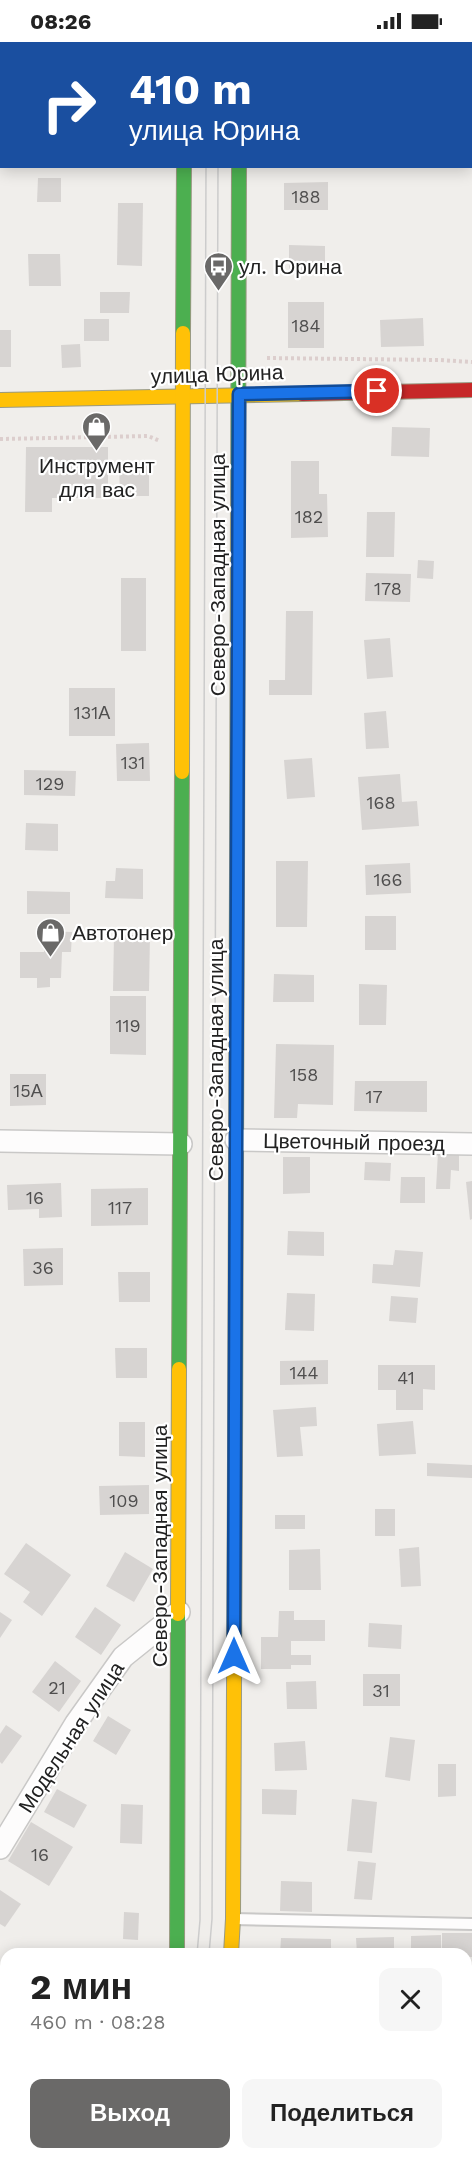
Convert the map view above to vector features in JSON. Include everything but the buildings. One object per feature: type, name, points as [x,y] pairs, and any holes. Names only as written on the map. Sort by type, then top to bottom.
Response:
[{"type":"main road","name":"Северо-Западная улица","points":[[177,1948],[184,168]]},
{"type":"main road","name":"Северо-Западная улица","points":[[231,1948],[239,168]]},
{"type":"main road","name":"улица Юрина","points":[[0,400],[472,390]]},
{"type":"street","name":"Цветочный проезд","points":[[236,1140],[472,1144]]},
{"type":"street","points":[[0,1142],[181,1144]]},
{"type":"street","name":"Модельная улица","points":[[0,1848],[76,1723],[123,1657],[179,1612]]},
{"type":"lane","points":[[233,1919],[472,1924]]},
{"type":"path","points":[[267,358],[472,362]]},
{"type":"path","points":[[0,439],[148,436]]},
{"type":"tram line","points":[[198,1948],[200,1920],[206,168]]},
{"type":"tram line","points":[[210,1948],[212,1919],[218,168]]},
{"type":"traffic: fast","points":[[183,333],[184,168]]},
{"type":"traffic: fast","points":[[238,500],[239,168]]},
{"type":"traffic: fast","points":[[179,1369],[182,772]]},
{"type":"traffic: fast","points":[[235,1458],[237,872]]},
{"type":"traffic: fast","points":[[177,1948],[178,1614]]},
{"type":"traffic: slow","points":[[182,772],[183,333]]},
{"type":"traffic: slow","points":[[0,400],[302,394]]},
{"type":"traffic: slow","points":[[237,872],[238,500]]},
{"type":"traffic: slow","points":[[178,1614],[179,1369]]},
{"type":"traffic: slow","points":[[231,1948],[235,1458]]},
{"type":"traffic: jam","points":[[302,394],[472,390]]},
{"type":"place","name":"ул. Юрина","points":[[218,292]]},
{"type":"place","name":"Инструмент для вас","points":[[97,452]]},
{"type":"place","name":"Автотонер","points":[[51,958]]},
{"type":"route","points":[[234,1656],[239,394],[377,391]]}]
